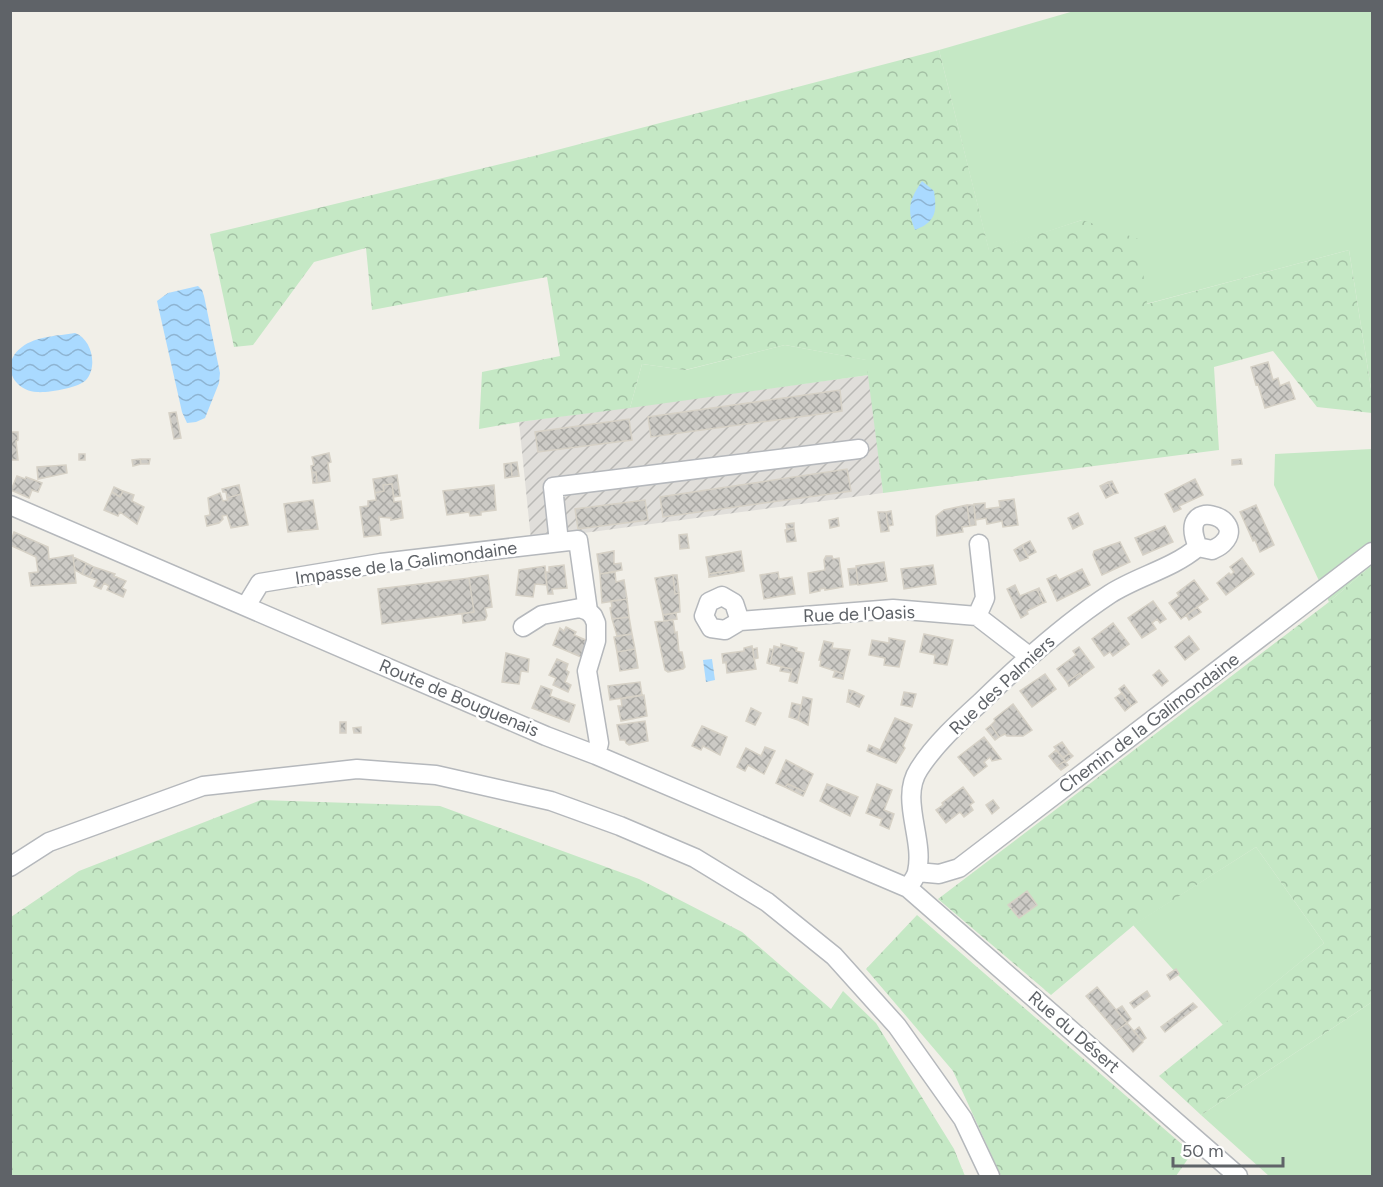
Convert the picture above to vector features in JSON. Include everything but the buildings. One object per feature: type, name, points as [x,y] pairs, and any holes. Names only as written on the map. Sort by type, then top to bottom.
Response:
[{"type":"street","points":[[559,542],[553,487],[860,448]]},
{"type":"street","name":"Route de Bouguenais","points":[[10,505],[546,736],[913,880]]},
{"type":"street","name":"Impasse de la Galimondaine","points":[[246,606],[260,583],[381,563],[578,540],[588,611]]},
{"type":"street","points":[[979,544],[985,598],[977,616],[1029,656]]},
{"type":"street","name":"Rue des Palmiers","points":[[913,880],[917,848],[911,796],[912,782],[918,769],[964,718],[1029,656],[1112,594],[1186,557],[1198,547]]},
{"type":"street","name":"Chemin de la Galimondaine","points":[[913,880],[959,868],[1372,552]]},
{"type":"street","points":[[523,627],[543,615],[580,608],[588,611],[596,623],[596,641],[587,671],[599,743],[596,755]]},
{"type":"street","name":"Rue de l'Oasis","points":[[740,621],[893,609],[977,616]]},
{"type":"street","points":[[10,867],[49,842],[203,786],[357,769],[436,775],[551,801],[620,826],[695,858],[767,902],[834,956],[897,1026],[930,1072],[963,1119],[990,1176]]},
{"type":"street","name":"Rue du Désert","points":[[913,880],[1238,1176]]},
{"type":"shaded area","points":[[869,375],[883,493],[531,540],[519,422]]},
{"type":"green space","points":[[1074,11],[1372,11],[1372,395],[1349,250],[1146,304],[1082,220],[989,251],[939,50]]},
{"type":"green space","points":[[939,50],[989,250],[1082,220],[1139,239],[1147,304],[1349,250],[1372,395],[1372,413],[1317,407],[1273,351],[1214,367],[1219,450],[883,493],[866,360],[785,345],[685,370],[642,364],[630,408],[479,429],[482,372],[560,356],[547,277],[372,310],[366,248],[314,262],[253,345],[234,347],[210,234],[534,156]]},
{"type":"green space","points":[[785,345],[867,360],[869,375],[630,408],[642,364],[686,370]]},
{"type":"green space","points":[[1372,449],[1372,565],[1329,602],[1274,485],[1275,454]]},
{"type":"green space","points":[[1372,565],[1372,1002],[1201,1115],[1159,1076],[1324,943],[1256,847],[1134,925],[1051,995],[938,899],[1329,602]]},
{"type":"green space","points":[[261,800],[440,806],[639,879],[742,932],[831,1009],[843,991],[876,1023],[954,1149],[965,1176],[11,1176],[11,917],[79,871]]},
{"type":"green space","points":[[1256,847],[1324,943],[1223,1025],[1133,925]]},
{"type":"green space","points":[[917,915],[1192,1153],[1176,1176],[1001,1176],[953,1071],[866,969]]},
{"type":"green space","points":[[1372,1002],[1372,1176],[1269,1176],[1201,1115]]},
{"type":"water","points":[[922,181],[934,191],[935,210],[931,220],[915,230],[910,210],[915,193]]},
{"type":"water","points":[[198,286],[204,296],[220,373],[219,383],[205,418],[187,423],[182,412],[157,301],[168,293]]},
{"type":"water","points":[[75,333],[86,341],[91,354],[92,368],[86,380],[70,388],[42,392],[28,390],[15,381],[10,368],[15,353],[22,347],[40,339]]},
{"type":"water","points":[[712,659],[715,680],[706,682],[703,660]]}]
